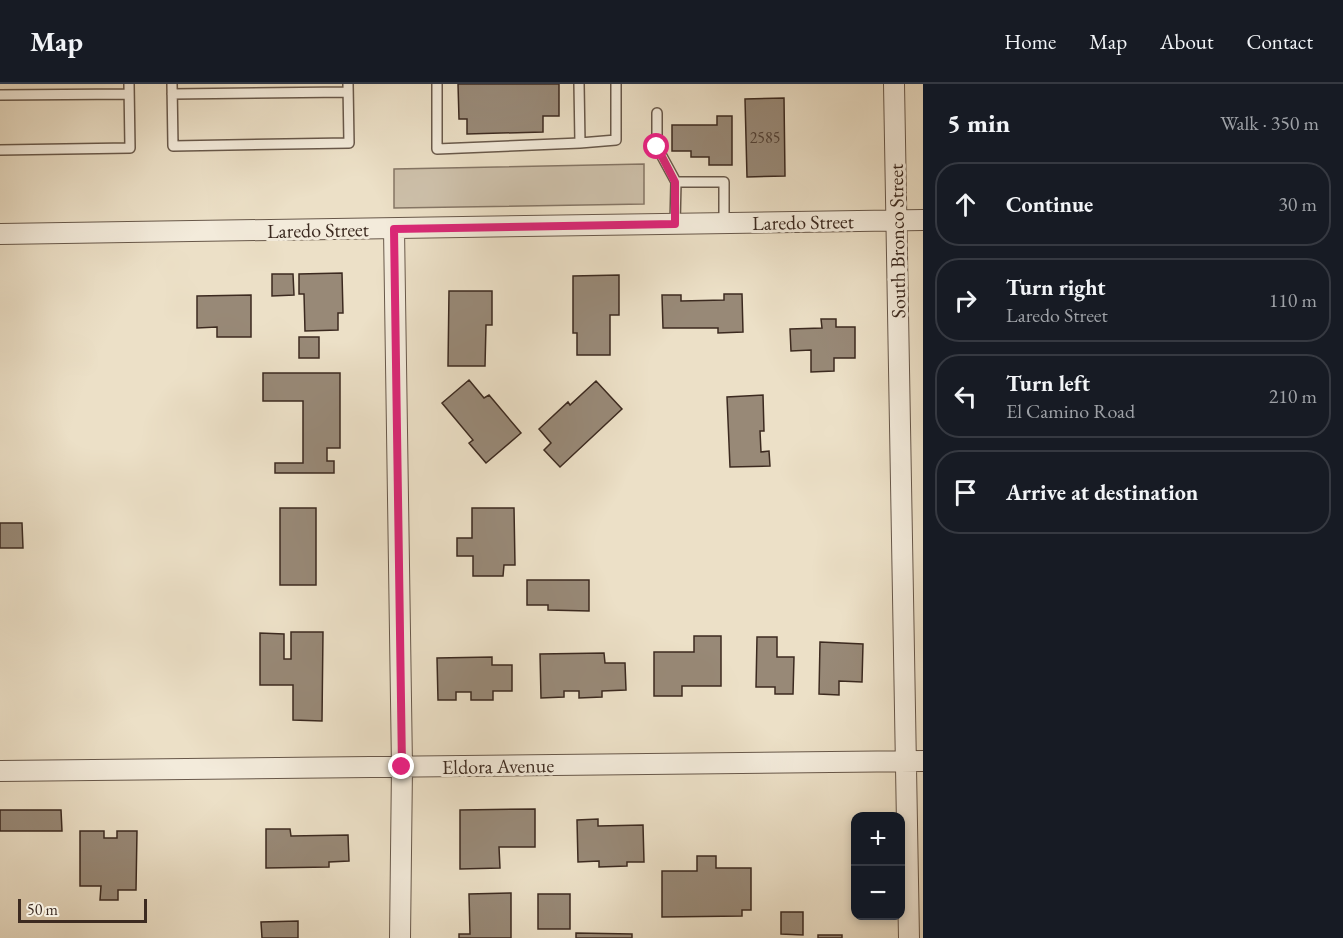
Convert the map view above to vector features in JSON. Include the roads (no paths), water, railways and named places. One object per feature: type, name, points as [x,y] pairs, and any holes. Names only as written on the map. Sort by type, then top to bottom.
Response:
[{"type":"street","name":"South Bronco Street","points":[[894,84],[915,762],[909,938]]},
{"type":"street","name":"Laredo Street","points":[[0,234],[923,220]]},
{"type":"street","points":[[394,229],[402,767],[400,938]]},
{"type":"street","name":"Eldora Avenue","points":[[0,771],[915,762]]},
{"type":"lane","points":[[437,84],[437,149],[580,144],[616,140],[616,84]]},
{"type":"lane","points":[[579,84],[580,144]]},
{"type":"lane","points":[[348,88],[349,143],[173,146],[172,89],[348,88]]},
{"type":"lane","points":[[0,95],[129,89],[130,148],[0,150]]},
{"type":"lane","points":[[657,113],[657,147],[675,182],[675,224]]},
{"type":"lane","points":[[675,182],[724,183],[724,223]]}]
